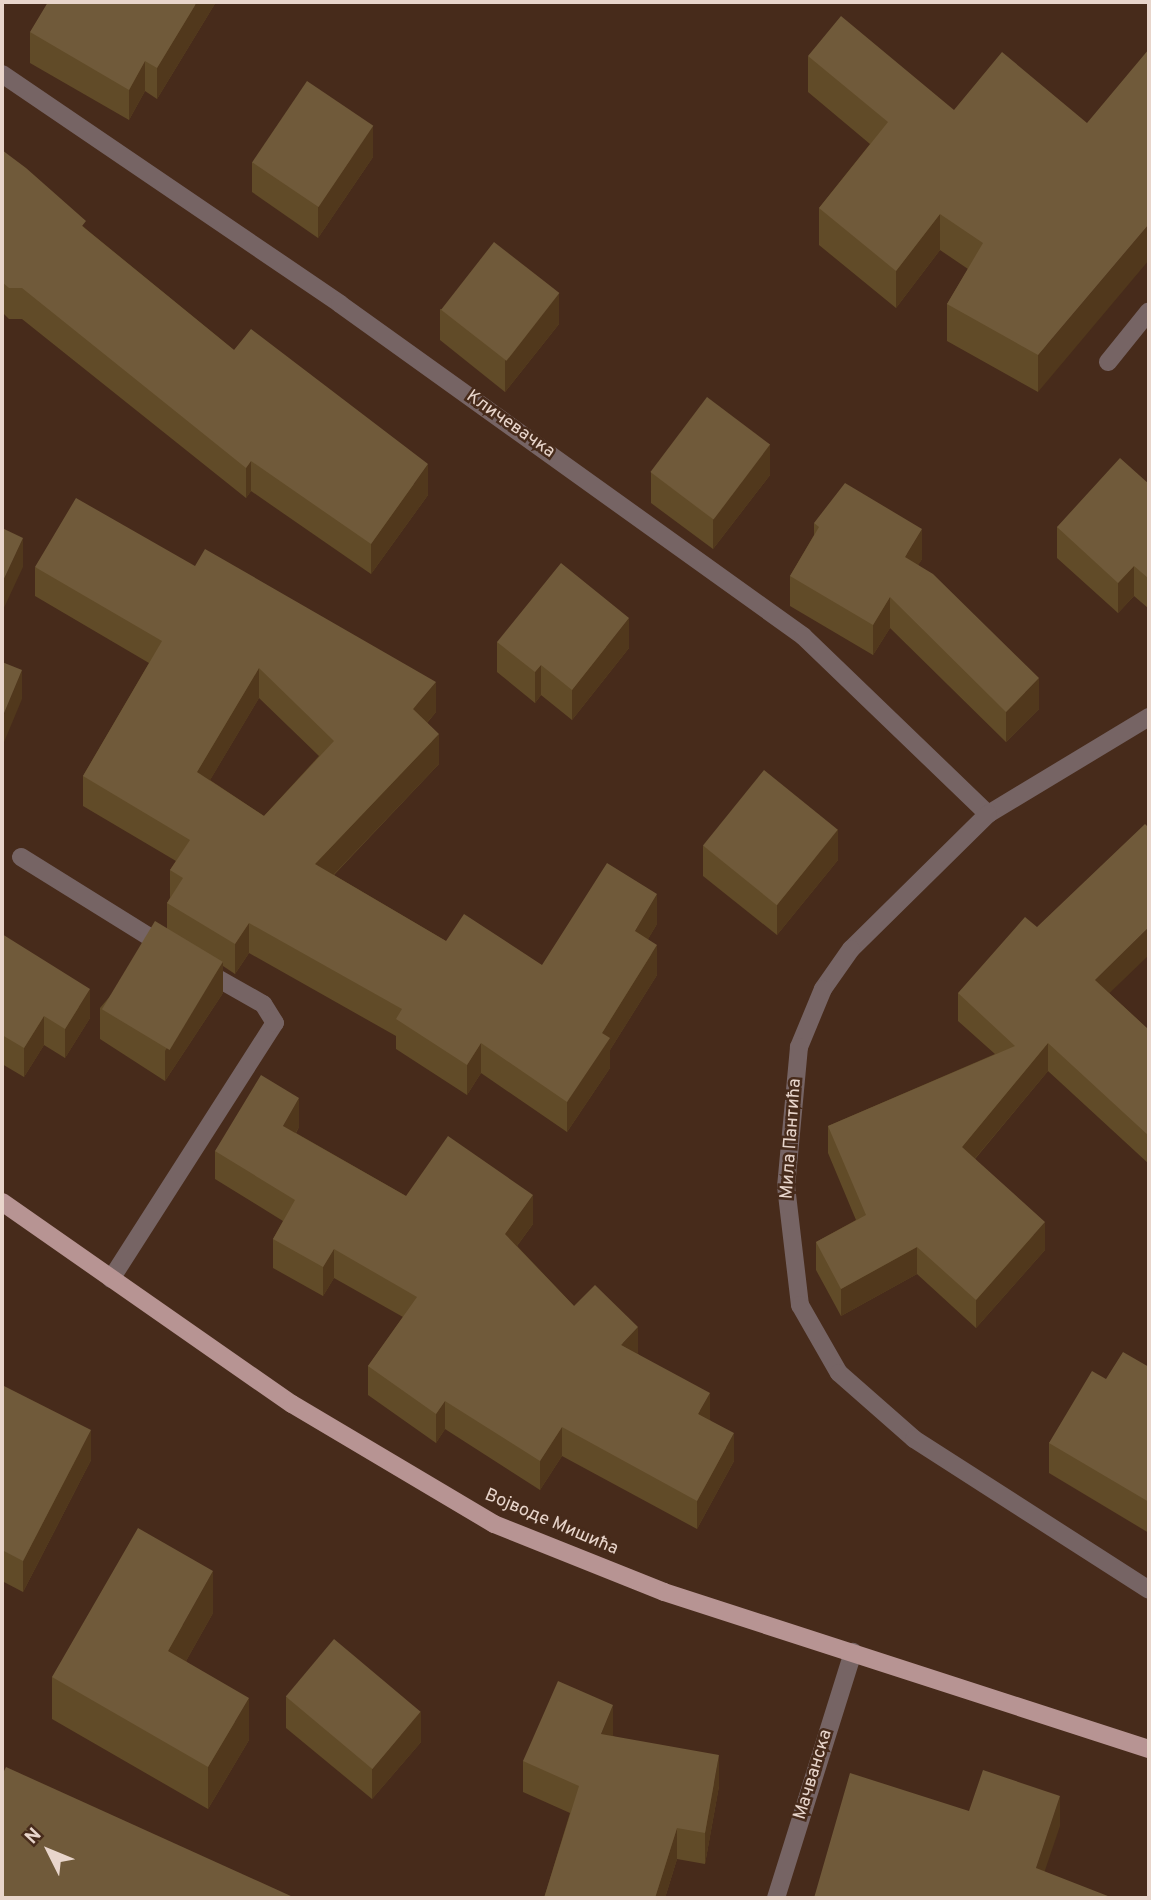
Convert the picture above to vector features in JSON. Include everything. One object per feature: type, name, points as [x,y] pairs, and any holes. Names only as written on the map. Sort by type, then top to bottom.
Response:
[{"type":"main road","name":"Војводе Мишића","points":[[2,1202],[292,1404],[494,1524],[664,1592],[1149,1749]]},
{"type":"street","name":"Кличевачка","points":[[2,74],[340,304],[803,636],[988,814]]},
{"type":"street","points":[[1108,362],[1149,311]]},
{"type":"street","name":"Мила Пантића","points":[[1149,717],[988,814],[860,939],[823,989],[799,1047],[790,1120],[790,1260],[800,1305],[820,1344],[872,1405],[914,1439],[1149,1590]]},
{"type":"street","points":[[21,857],[263,1004],[276,1022],[111,1279]]},
{"type":"street","name":"Мачванска","points":[[776,1898],[853,1652]]},
{"type":"building","points":[[48,2],[197,2],[157,68],[145,61],[129,90],[30,32]]},
{"type":"building","points":[[841,16],[954,110],[1002,52],[1087,123],[1149,49],[1149,224],[1038,355],[947,304],[983,243],[940,214],[896,271],[819,208],[888,122],[808,56]]},
{"type":"building","points":[[307,81],[373,126],[319,207],[252,162]]},
{"type":"building","points":[[2,150],[86,221],[82,226],[234,350],[251,329],[428,464],[371,544],[251,461],[246,468],[22,288],[9,288],[2,282]]},
{"type":"building","points":[[494,242],[559,293],[506,361],[441,310]]},
{"type":"building","points":[[707,397],[770,445],[714,520],[650,472]]},
{"type":"building","points":[[1120,458],[1149,484],[1149,576],[1148,578],[1134,566],[1118,583],[1057,527]]},
{"type":"building","points":[[845,483],[922,529],[905,557],[933,574],[1039,678],[1006,712],[890,597],[873,625],[790,576],[819,527],[814,523]]},
{"type":"building","points":[[76,498],[195,566],[205,549],[436,682],[413,709],[439,734],[315,864],[446,941],[464,914],[542,965],[607,863],[657,894],[635,931],[657,945],[602,1033],[610,1038],[567,1102],[481,1043],[467,1065],[396,1019],[402,1009],[249,923],[235,944],[167,903],[183,878],[170,870],[190,840],[83,776],[162,641],[35,567]],"holes":[[[259,668],[334,741],[264,816],[197,772]]]},
{"type":"building","points":[[2,528],[23,538],[2,583]]},
{"type":"building","points":[[561,563],[629,618],[572,690],[541,665],[535,672],[497,642]]},
{"type":"building","points":[[2,662],[22,670],[2,718]]},
{"type":"building","points":[[764,770],[838,830],[777,905],[703,845]]},
{"type":"building","points":[[1145,824],[1149,828],[1149,927],[1095,980],[1149,1030],[1149,1136],[1048,1043],[962,1147],[1045,1222],[976,1300],[917,1247],[841,1289],[816,1242],[866,1215],[828,1126],[1015,1046],[958,993],[1025,917],[1037,927]]},
{"type":"building","points":[[155,921],[223,962],[170,1050],[102,1009]]},
{"type":"building","points":[[2,934],[90,989],[65,1029],[44,1016],[24,1048],[2,1035]]},
{"type":"building","points":[[261,1075],[299,1098],[283,1126],[406,1196],[448,1136],[533,1195],[505,1234],[574,1306],[595,1285],[638,1327],[621,1345],[710,1393],[698,1414],[734,1433],[697,1501],[562,1427],[540,1461],[445,1401],[436,1414],[368,1366],[417,1297],[334,1249],[323,1267],[273,1239],[295,1200],[215,1151]]},
{"type":"building","points":[[1123,1352],[1149,1367],[1149,1502],[1049,1443],[1092,1371],[1106,1379]]},
{"type":"building","points":[[2,1385],[91,1430],[23,1561],[2,1550]]},
{"type":"building","points":[[138,1528],[213,1571],[168,1651],[249,1698],[208,1767],[52,1677]]},
{"type":"building","points":[[334,1639],[421,1712],[372,1769],[286,1696]]},
{"type":"building","points":[[558,1681],[613,1705],[601,1734],[719,1755],[705,1833],[677,1828],[655,1898],[544,1898],[579,1786],[523,1761]]},
{"type":"building","points":[[6,1767],[293,1897],[2,1898],[2,1775]]},
{"type":"building","points":[[983,1770],[1060,1796],[1036,1868],[1113,1898],[814,1898],[850,1773],[969,1811]]}]
